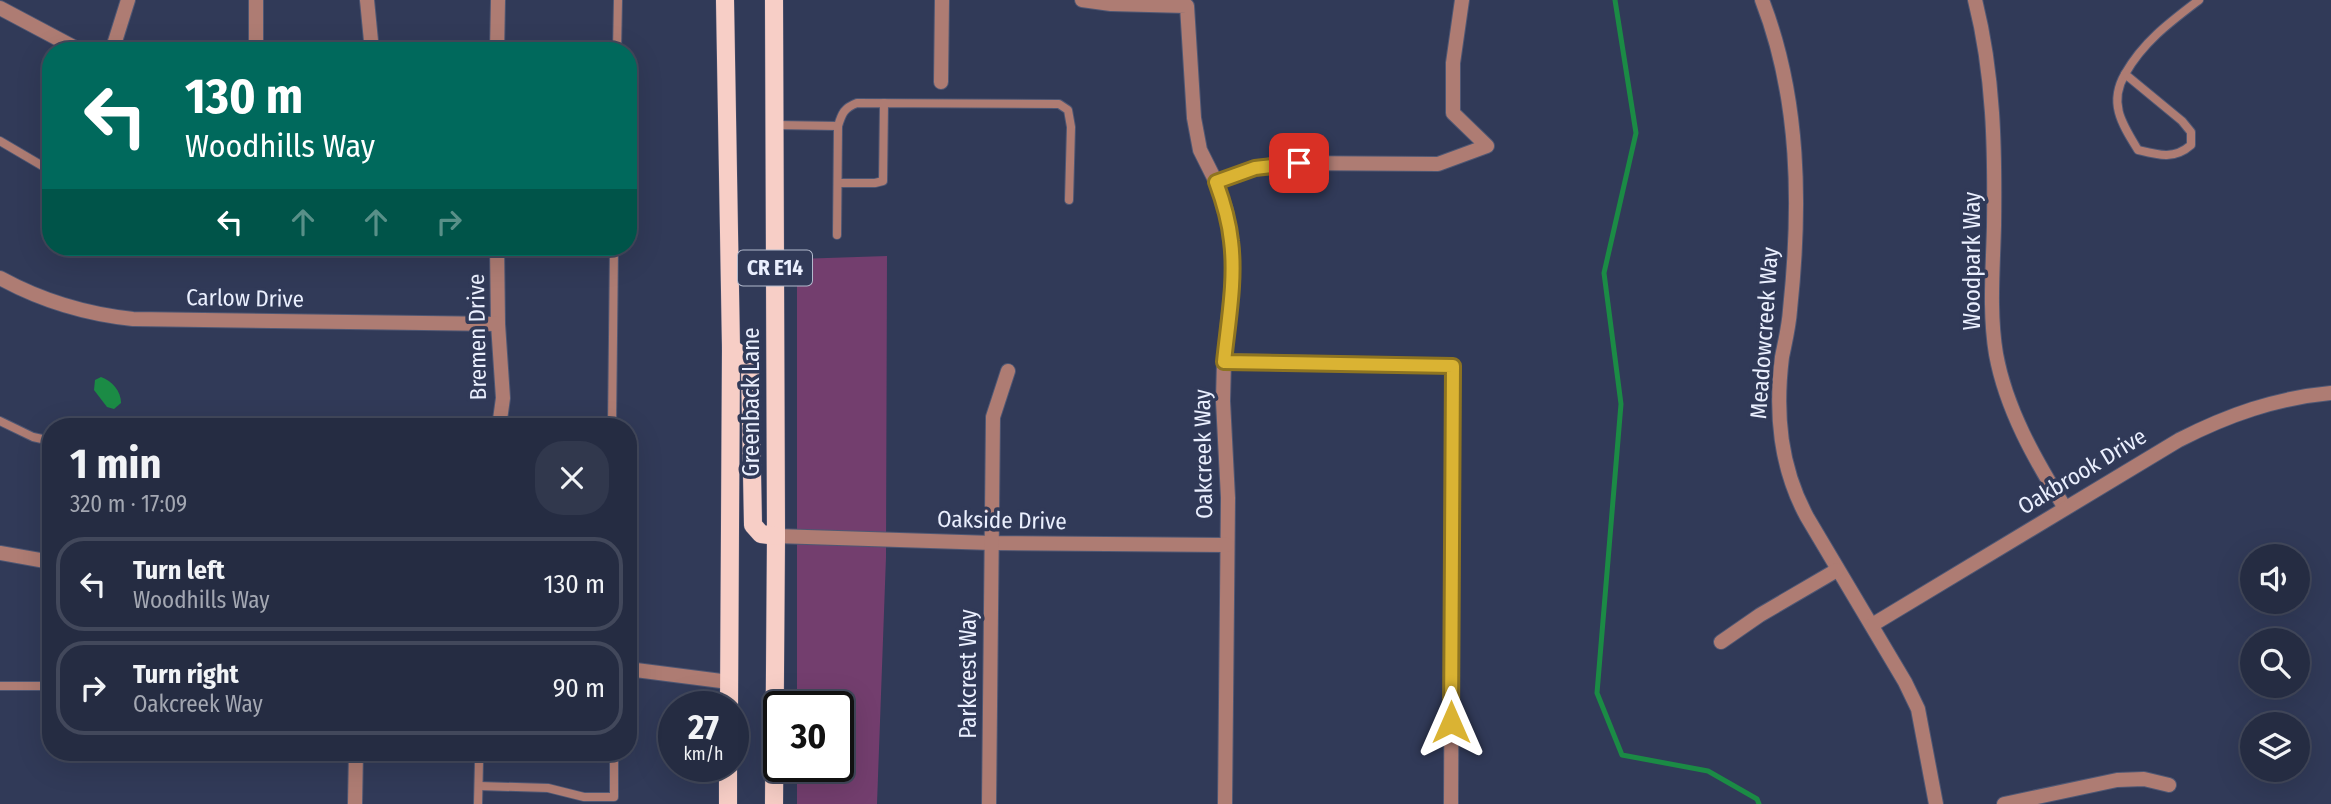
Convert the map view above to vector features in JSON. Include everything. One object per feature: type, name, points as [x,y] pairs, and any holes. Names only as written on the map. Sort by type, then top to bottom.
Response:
[{"type":"main road","name":"Greenback Lane","points":[[725,0],[731,348],[729,691]]},
{"type":"main road","name":"Greenback Lane","points":[[774,0],[775,804]]},
{"type":"main road","points":[[731,348],[744,356],[750,367],[753,525],[761,534],[776,536]]},
{"type":"main road","points":[[728,782],[728,804]]},
{"type":"street","points":[[115,42],[128,0]]},
{"type":"street","points":[[256,0],[256,42]]},
{"type":"street","points":[[367,0],[371,42]]},
{"type":"street","points":[[497,42],[498,0]]},
{"type":"street","points":[[940,82],[942,0]]},
{"type":"street","name":"Oakcreek Way","points":[[1082,0],[1111,5],[1187,6],[1194,118],[1200,150],[1226,210],[1233,262],[1223,401],[1228,498],[1225,804]]},
{"type":"street","points":[[1216,182],[1255,168],[1284,163],[1437,163],[1487,146],[1453,113],[1453,63],[1462,0]]},
{"type":"street","name":"Meadowcreek Way","points":[[1762,0],[1779,50],[1787,87],[1796,167],[1790,311],[1779,392],[1779,423],[1784,458],[1794,492],[1905,682],[1917,709],[1936,804]]},
{"type":"street","name":"Woodpark Way","points":[[1975,0],[1989,66],[1995,153],[1993,323],[1996,354],[2015,416],[2065,508]]},
{"type":"street","points":[[0,8],[64,42]]},
{"type":"street","name":"Bremen Drive","points":[[497,256],[503,398],[500,418]]},
{"type":"street","name":"Carlow Drive","points":[[0,278],[30,294],[74,309],[133,319],[498,324]]},
{"type":"street","points":[[1224,362],[1453,366],[1451,804]]},
{"type":"street","name":"Parkcrest Way","points":[[989,804],[993,417],[1008,371]]},
{"type":"street","name":"Oakbrook Drive","points":[[1872,625],[2144,459],[2217,421],[2255,407],[2331,393]]},
{"type":"street","name":"Oakside Drive","points":[[776,536],[992,543],[1227,545]]},
{"type":"street","points":[[0,553],[42,560]]},
{"type":"street","points":[[1721,642],[1760,615],[1838,570]]},
{"type":"street","points":[[637,670],[729,682]]},
{"type":"street","points":[[355,804],[356,761]]},
{"type":"street","points":[[2004,804],[2118,780],[2144,779],[2169,785]]},
{"type":"lane","points":[[617,42],[618,0]]},
{"type":"lane","points":[[2125,74],[2182,121],[2191,132],[2190,145],[2182,152],[2157,155],[2138,150],[2118,117],[2118,85],[2134,59],[2159,30],[2199,0]]},
{"type":"lane","points":[[837,235],[838,126],[842,112],[857,103],[1059,104],[1068,110],[1071,127],[1069,200]]},
{"type":"lane","points":[[838,183],[883,181],[884,103]]},
{"type":"lane","points":[[775,125],[838,126]]},
{"type":"lane","points":[[0,141],[42,167]]},
{"type":"lane","points":[[612,418],[614,256]]},
{"type":"lane","points":[[0,421],[42,439]]},
{"type":"lane","points":[[0,686],[42,686]]},
{"type":"lane","points":[[478,804],[479,761]]},
{"type":"lane","points":[[479,786],[548,788],[584,797],[614,797],[614,761]]},
{"type":"shaded area","points":[[887,256],[886,557],[877,804],[797,804],[797,782],[854,782],[854,691],[797,691],[797,259]]},
{"type":"shaded area","points":[[101,377],[118,391],[121,403],[114,409],[107,407],[94,390],[95,380]]},
{"type":"waterway","points":[[1615,0],[1636,133],[1604,273],[1621,404],[1597,693],[1622,755],[1708,771],[1757,799],[1759,804]]},
{"type":"route","points":[[1299,163],[1255,168],[1216,182],[1226,210],[1233,272],[1224,362],[1453,366],[1451,722]]}]
